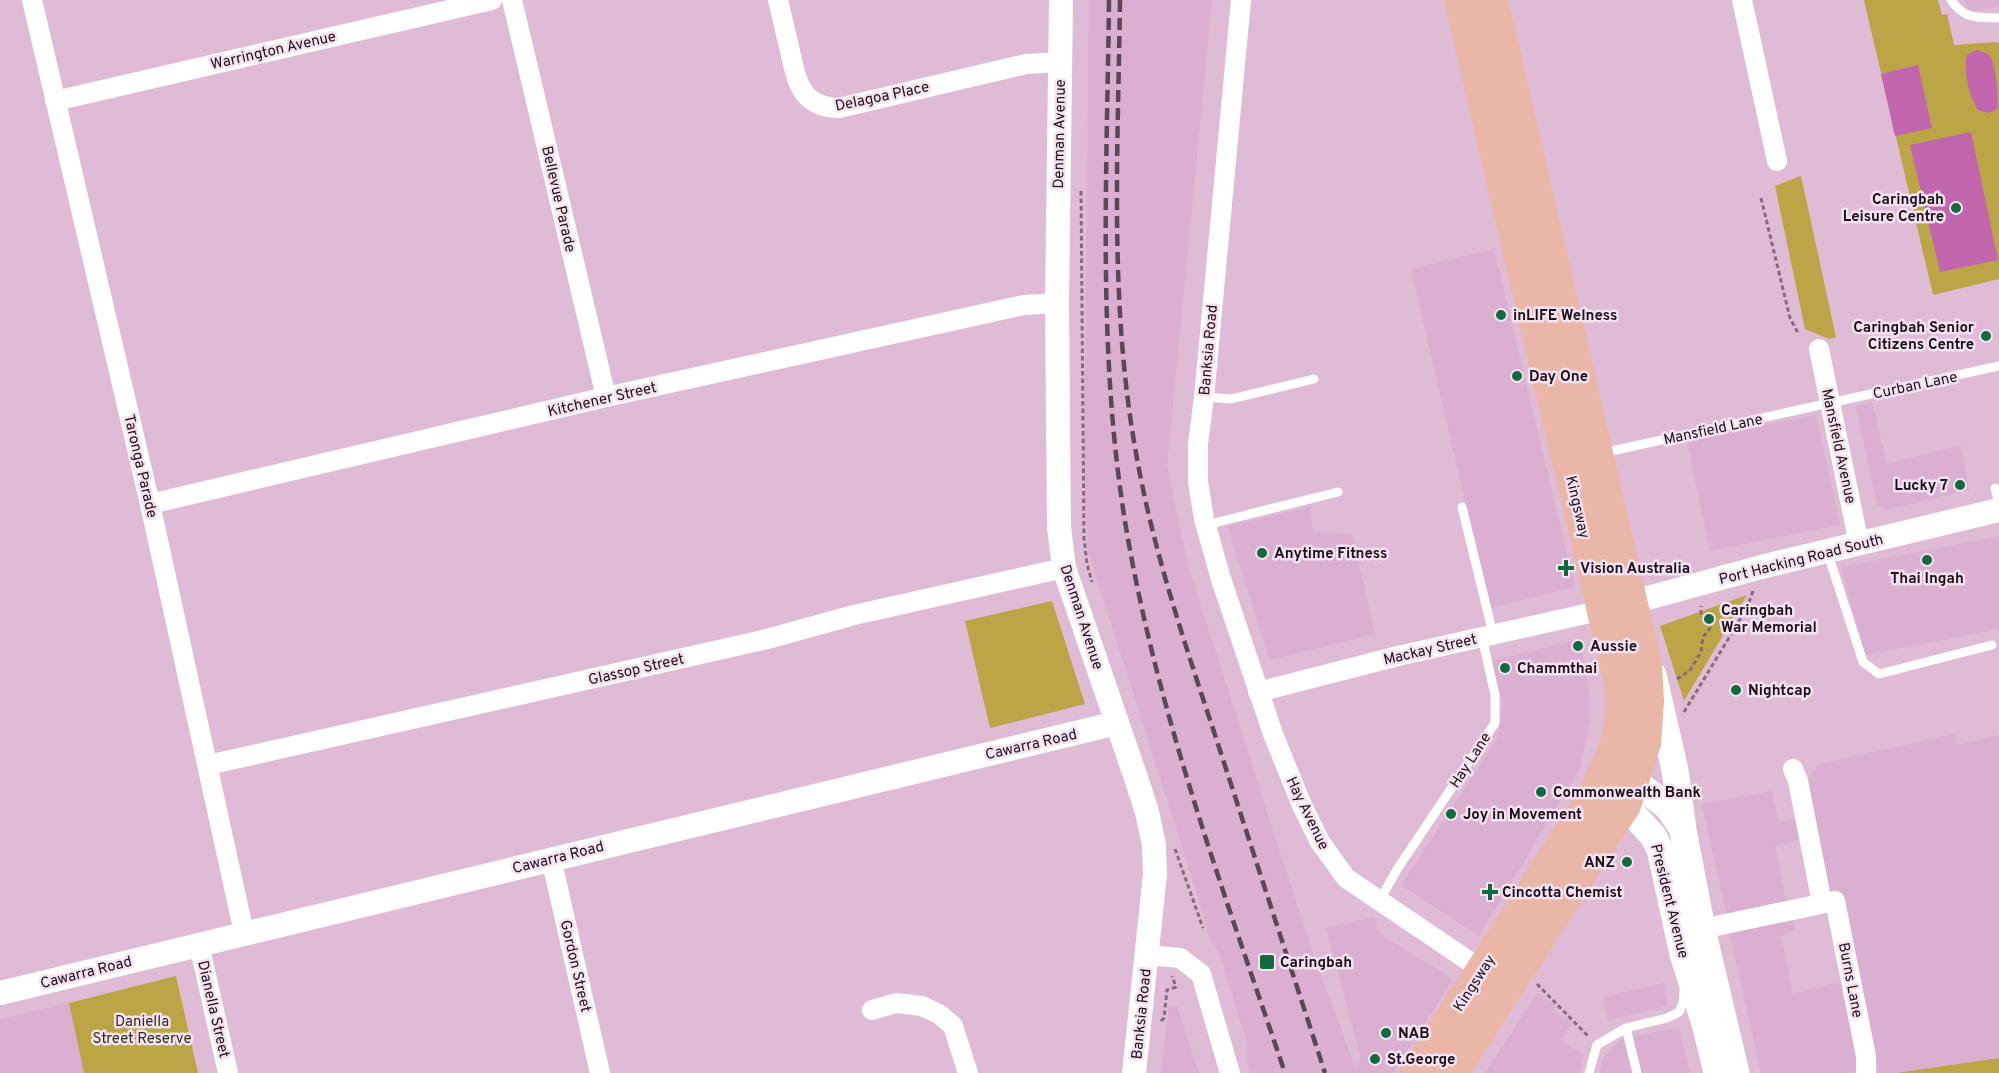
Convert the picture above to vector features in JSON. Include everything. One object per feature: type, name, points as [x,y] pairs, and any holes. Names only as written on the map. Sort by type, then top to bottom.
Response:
[{"type":"main road","name":"Kingsway","points":[[1460,0],[1619,679],[1622,698],[1620,729],[1622,785]]},
{"type":"main road","name":"Kingsway","points":[[1452,1073],[1521,983],[1645,743],[1648,701],[1646,665],[1634,607],[1492,0]]},
{"type":"main road","name":"Port Hacking Road South","points":[[1603,610],[1634,607]]},
{"type":"main road","name":"President Avenue","points":[[1634,607],[1664,713],[1678,788],[1690,931],[1686,966],[1706,1027],[1717,1073]]},
{"type":"main road","name":"Kingsway","points":[[1416,1073],[1586,808],[1622,785]]},
{"type":"main road","name":"President Avenue","points":[[1622,785],[1668,807],[1683,830]]},
{"type":"main road","name":"President Avenue","points":[[1622,785],[1657,842],[1690,931],[1736,1073]]},
{"type":"main road","points":[[1482,970],[1521,983]]},
{"type":"street","name":"Taronga Parade","points":[[32,0],[150,504],[244,933]]},
{"type":"street","name":"Warrington Avenue","points":[[55,101],[492,0]]},
{"type":"street","name":"Bellevue Parade","points":[[512,0],[606,397]]},
{"type":"street","name":"Delagoa Place","points":[[778,0],[796,80],[806,96],[820,106],[839,108],[1026,64],[1060,62]]},
{"type":"street","name":"Denman Avenue","points":[[1061,0],[1057,303],[1059,527],[1064,568],[1147,812],[1154,845],[1155,874],[1147,955]]},
{"type":"street","name":"Banksia Road","points":[[1241,0],[1198,444],[1198,482],[1206,525],[1258,692]]},
{"type":"street","points":[[1742,0],[1777,162]]},
{"type":"street","name":"Kitchener Street","points":[[150,504],[606,397],[1024,305],[1057,303]]},
{"type":"street","name":"Mansfield Avenue","points":[[1819,349],[1859,544]]},
{"type":"street","name":"Port Hacking Road South","points":[[1634,607],[1765,566],[1859,544],[1997,499]]},
{"type":"street","name":"Glassop Street","points":[[208,765],[767,639],[854,615],[1064,568]]},
{"type":"street","name":"Mackay Street","points":[[1258,692],[1398,656],[1603,610]]},
{"type":"street","name":"Hay Avenue","points":[[1258,692],[1281,754],[1320,842],[1346,878],[1482,970]]},
{"type":"street","name":"Cawarra Road","points":[[0,993],[1117,723]]},
{"type":"street","points":[[1690,931],[1822,903],[1798,781],[1793,769]]},
{"type":"street","name":"Gordon Street","points":[[551,858],[600,1073]]},
{"type":"street","name":"Burns Lane","points":[[1822,903],[1835,901],[1866,1056],[1866,1073]]},
{"type":"street","name":"Dianella Street","points":[[199,944],[228,1073]]},
{"type":"street","name":"Banksia Road","points":[[1134,1073],[1147,955]]},
{"type":"street","points":[[1147,955],[1180,958],[1200,974],[1230,1073]]},
{"type":"street","points":[[872,1010],[896,1003],[922,1006],[939,1014],[953,1026],[968,1073]]},
{"type":"lane","points":[[1951,0],[1965,15],[1999,18]]},
{"type":"lane","name":"Curban Lane","points":[[1830,404],[1999,366]]},
{"type":"lane","points":[[1204,397],[1231,399],[1314,379]]},
{"type":"lane","name":"Mansfield Lane","points":[[1597,454],[1830,404]]},
{"type":"lane","points":[[1206,525],[1338,492]]},
{"type":"lane","points":[[1997,499],[1999,503]]},
{"type":"lane","name":"Hay Lane","points":[[1379,901],[1398,868],[1495,723],[1495,695],[1487,636],[1462,507]]},
{"type":"lane","points":[[1827,552],[1863,662],[1879,675],[1992,645]]},
{"type":"lane","points":[[1589,1073],[1597,1045],[1626,1028],[1667,1018],[1679,1012],[1683,1003],[1686,966]]},
{"type":"lane","points":[[1626,1028],[1637,1073]]},
{"type":"path","points":[[1081,182],[1084,538],[1087,564],[1094,586]]},
{"type":"path","points":[[1761,198],[1790,318],[1798,333]]},
{"type":"path","points":[[1680,719],[1747,608],[1753,591]]},
{"type":"path","points":[[1675,680],[1690,670],[1701,652],[1703,637],[1712,626],[1701,616],[1701,606]]},
{"type":"path","points":[[1173,842],[1203,928]]},
{"type":"path","points":[[1521,983],[1597,1045]]},
{"type":"path","points":[[1164,1018],[1167,990],[1176,987]]},
{"type":"shaded area","points":[[1089,0],[1212,0],[1167,466],[1187,562],[1309,942],[1355,1067],[1361,1059],[1326,928],[1374,917],[1380,934],[1453,979],[1393,1073],[1251,1073],[1247,1062],[1247,1043],[1220,955],[1208,935],[1088,551],[1084,481]]},
{"type":"shaded area","points":[[1964,0],[1999,0],[1999,6],[1968,12]]},
{"type":"shaded area","points":[[1977,50],[1990,56],[1995,74],[1998,104],[1997,109],[1988,113],[1978,110],[1968,83],[1967,55]]},
{"type":"shaded area","points":[[1918,65],[1932,128],[1895,136],[1881,74]]},
{"type":"shaded area","points":[[1971,132],[1998,260],[1940,272],[1910,145]]},
{"type":"shaded area","points":[[1494,249],[1575,587],[1490,608],[1411,269]]},
{"type":"shaded area","points":[[1872,402],[1887,464],[1961,445],[1969,490],[1886,510],[1877,504],[1856,406]]},
{"type":"shaded area","points":[[1816,415],[1840,525],[1710,551],[1687,441]]},
{"type":"shaded area","points":[[1310,507],[1313,531],[1352,534],[1375,634],[1270,660],[1227,526]]},
{"type":"shaded area","points":[[1999,536],[1999,629],[1865,655],[1841,567]]},
{"type":"shaded area","points":[[1580,639],[1590,697],[1590,722],[1579,770],[1479,936],[1401,885],[1497,740],[1503,704],[1492,661]]},
{"type":"shaded area","points":[[1954,734],[1957,745],[1999,735],[1999,1058],[1896,1073],[1879,1073],[1838,890],[1827,892],[1806,783],[1819,764]]},
{"type":"shaded area","points":[[1772,791],[1778,822],[1795,819],[1803,839],[1775,846],[1786,902],[1727,917],[1702,804]]},
{"type":"shaded area","points":[[1792,917],[1796,930],[1781,936],[1793,994],[1843,981],[1858,1071],[1761,1073],[1729,931]]},
{"type":"shaded area","points":[[1664,983],[1668,1006],[1608,1020],[1603,997]]},
{"type":"shaded area","points":[[1537,993],[1556,1005],[1553,1010],[1572,1023],[1561,1040],[1583,1055],[1580,1073],[1485,1073]]},
{"type":"shaded area","points":[[69,1003],[84,1073],[0,1073],[0,1019]]},
{"type":"shaded area","points":[[1177,1005],[1199,1073],[1161,1073],[1169,1007]]},
{"type":"shaded area","points":[[1679,1027],[1690,1073],[1600,1073],[1602,1060],[1620,1040]]},
{"type":"green space","name":"Caringbah Leisure Centre","points":[[1864,0],[1938,0],[1942,15],[1947,14],[1954,45],[1999,43],[1999,279],[1933,295]]},
{"type":"green space","points":[[1801,176],[1836,337],[1829,339],[1805,329],[1775,186]]},
{"type":"green space","points":[[1747,595],[1684,701],[1660,626]]},
{"type":"green space","points":[[1052,601],[1085,704],[990,728],[965,621]]},
{"type":"green space","name":"Daniella Street Reserve","points":[[176,976],[198,1073],[84,1073],[69,1003]]},
{"type":"green space","points":[[1999,1058],[1999,1073],[1896,1073]]},
{"type":"railway","points":[[1109,0],[1106,207],[1108,345],[1119,482],[1130,550],[1144,617],[1178,749],[1219,879],[1285,1073]]},
{"type":"railway","points":[[1120,0],[1117,170],[1119,284],[1127,397],[1143,490],[1171,598],[1325,1073]]},
{"type":"place","name":"Caringbah Leisure Centre","points":[[1956,208]]},
{"type":"place","name":"inLIFE Welness","points":[[1501,315]]},
{"type":"place","name":"Caringbah Senior Citizens Centre","points":[[1986,336]]},
{"type":"place","name":"Day One","points":[[1517,376]]},
{"type":"place","name":"Lucky 7","points":[[1960,485]]},
{"type":"place","name":"Anytime Fitness","points":[[1262,553]]},
{"type":"place","name":"Thai Ingah","points":[[1927,560]]},
{"type":"place","name":"Vision Australia","points":[[1566,568]]},
{"type":"place","name":"Caringbah War Memorial","points":[[1709,619]]},
{"type":"place","name":"Aussie","points":[[1578,646]]},
{"type":"place","name":"Chammthai","points":[[1505,668]]},
{"type":"place","name":"Nightcap","points":[[1736,690]]},
{"type":"place","name":"Commonwealth Bank","points":[[1541,792]]},
{"type":"place","name":"Joy in Movement","points":[[1451,814]]},
{"type":"place","name":"ANZ","points":[[1627,862]]},
{"type":"place","name":"Cincotta Chemist","points":[[1490,892]]},
{"type":"place","name":"Caringbah","points":[[1267,962]]},
{"type":"place","name":"NAB","points":[[1386,1033]]},
{"type":"place","name":"St.George","points":[[1375,1059]]}]
